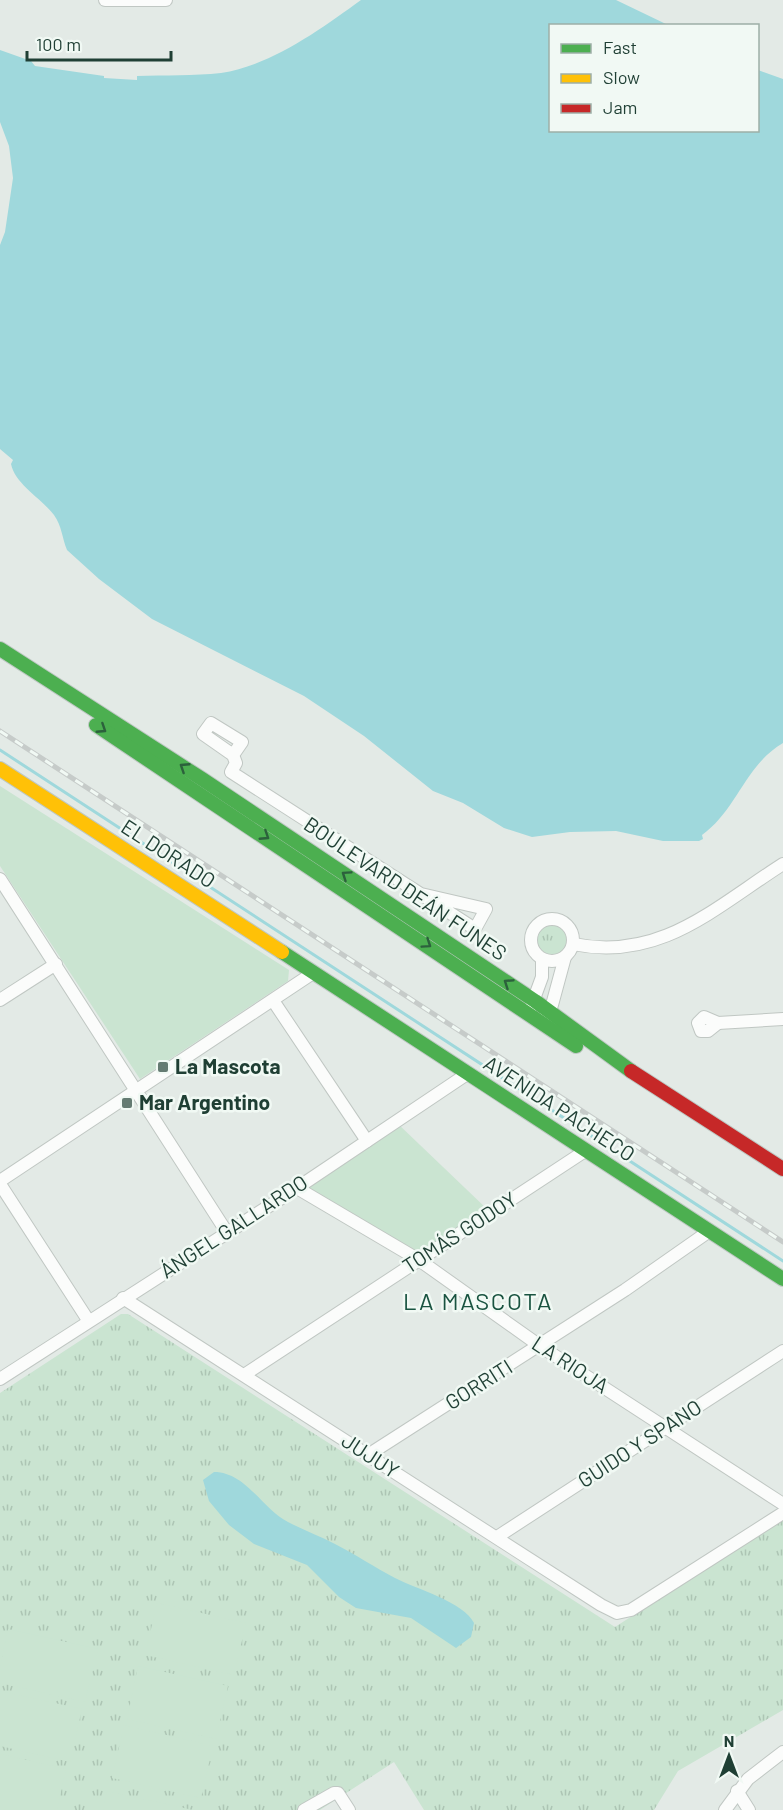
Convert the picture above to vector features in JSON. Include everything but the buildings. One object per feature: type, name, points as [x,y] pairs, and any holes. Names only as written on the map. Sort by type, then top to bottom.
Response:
[{"type":"main road","name":"BOULEVARD DEÁN FUNES","points":[[0,649],[218,790],[531,1006]]},
{"type":"main road","name":"BOULEVARD DEÁN FUNES","points":[[0,662],[783,1169]]},
{"type":"main road","name":"EL DORADO","points":[[0,769],[313,973]]},
{"type":"main road","name":"AVENIDA PACHECO","points":[[313,973],[783,1279]]},
{"type":"main road","name":"BOULEVARD DEÁN FUNES","points":[[546,1016],[605,1066],[783,1181]]},
{"type":"street","points":[[105,0],[166,0]]},
{"type":"street","points":[[218,790],[236,763],[233,754]]},
{"type":"street","points":[[231,772],[475,929],[486,909],[421,894]]},
{"type":"street","points":[[573,944],[612,949],[653,942],[685,927],[783,864]]},
{"type":"street","points":[[0,879],[226,1231]]},
{"type":"street","points":[[546,1016],[565,957],[573,944],[571,930],[560,920],[545,920],[534,928],[531,935],[532,949],[543,960],[554,962],[565,957]]},
{"type":"street","points":[[531,1006],[542,977],[543,960]]},
{"type":"street","points":[[0,1000],[56,964]]},
{"type":"street","points":[[88,1320],[0,1183],[136,1090],[274,1002],[313,973]]},
{"type":"street","points":[[274,1002],[367,1141]]},
{"type":"street","points":[[718,1023],[783,1019]]},
{"type":"street","name":"ÁNGEL GALLARDO","points":[[0,1378],[226,1231],[297,1188],[466,1074]]},
{"type":"street","name":"TOMÁS GODOY","points":[[244,1375],[585,1151]]},
{"type":"street","name":"LA RIOJA","points":[[297,1188],[419,1260],[540,1346],[783,1504]]},
{"type":"street","name":"GORRITI","points":[[368,1455],[540,1346],[708,1232]]},
{"type":"street","name":"JUJUY","points":[[123,1298],[617,1613],[631,1610],[783,1513]]},
{"type":"street","name":"GUIDO Y SPANO","points":[[497,1537],[783,1351]]},
{"type":"street","points":[[725,1810],[748,1779],[783,1752]]},
{"type":"street","points":[[737,1791],[749,1810]]},
{"type":"street","points":[[304,1810],[336,1792],[349,1810]]},
{"type":"green space","points":[[0,786],[289,970],[288,981],[140,1079],[0,866]]},
{"type":"green space","points":[[553,925],[565,930],[570,942],[565,954],[553,959],[541,954],[536,942],[541,930]]},
{"type":"green space","points":[[397,1123],[488,1210],[419,1258],[304,1187]]},
{"type":"green space","points":[[121,1314],[128,1314],[615,1627],[783,1519],[783,1710],[678,1771],[654,1810],[424,1810],[394,1762],[320,1810],[0,1810],[0,1393]]},
{"type":"green space","points":[[157,1603],[246,1623],[234,1675],[145,1655]]},
{"type":"green space","points":[[8,1629],[98,1649],[85,1702],[0,1683],[0,1666]]},
{"type":"green space","points":[[138,1666],[228,1686],[216,1739],[127,1719]]},
{"type":"green space","points":[[0,1691],[82,1709],[70,1762],[0,1746]]},
{"type":"green space","points":[[124,1725],[213,1746],[201,1798],[112,1778]]},
{"type":"green space","points":[[0,1754],[66,1769],[57,1810],[0,1810]]},
{"type":"green space","points":[[107,1791],[193,1810],[103,1810]]},
{"type":"water","points":[[361,0],[616,0],[666,24],[549,24],[549,132],[759,132],[759,70],[783,79],[783,743],[759,763],[724,813],[699,841],[663,841],[616,831],[570,832],[532,837],[504,828],[463,803],[433,791],[364,736],[304,696],[152,619],[99,579],[67,550],[57,519],[18,478],[11,464],[13,460],[0,449],[0,245],[5,232],[13,178],[9,146],[0,122],[0,50],[31,61],[35,66],[104,76],[104,78],[137,80],[137,76],[221,73],[240,69],[277,54],[313,34]]},
{"type":"water","points":[[214,1472],[225,1474],[245,1484],[270,1509],[288,1522],[329,1541],[395,1578],[450,1602],[469,1615],[474,1623],[471,1637],[456,1648],[411,1618],[356,1608],[339,1597],[307,1565],[254,1544],[229,1525],[209,1501],[203,1480]]},
{"type":"waterway","points":[[0,750],[783,1261]]},
{"type":"railway","points":[[0,731],[783,1242]]},
{"type":"traffic: fast","points":[[0,649],[202,779],[535,1001],[631,1071]]},
{"type":"traffic: fast","points":[[96,725],[576,1046]]},
{"type":"traffic: fast","points":[[282,952],[783,1279]]},
{"type":"traffic: slow","points":[[0,769],[282,952]]},
{"type":"traffic: jam","points":[[631,1071],[783,1169]]},
{"type":"place","name":"La Mascota","points":[[163,1067]]},
{"type":"place","name":"Mar Argentino","points":[[127,1103]]},
{"type":"district","name":"LA MASCOTA","points":[[478,1302]]}]
